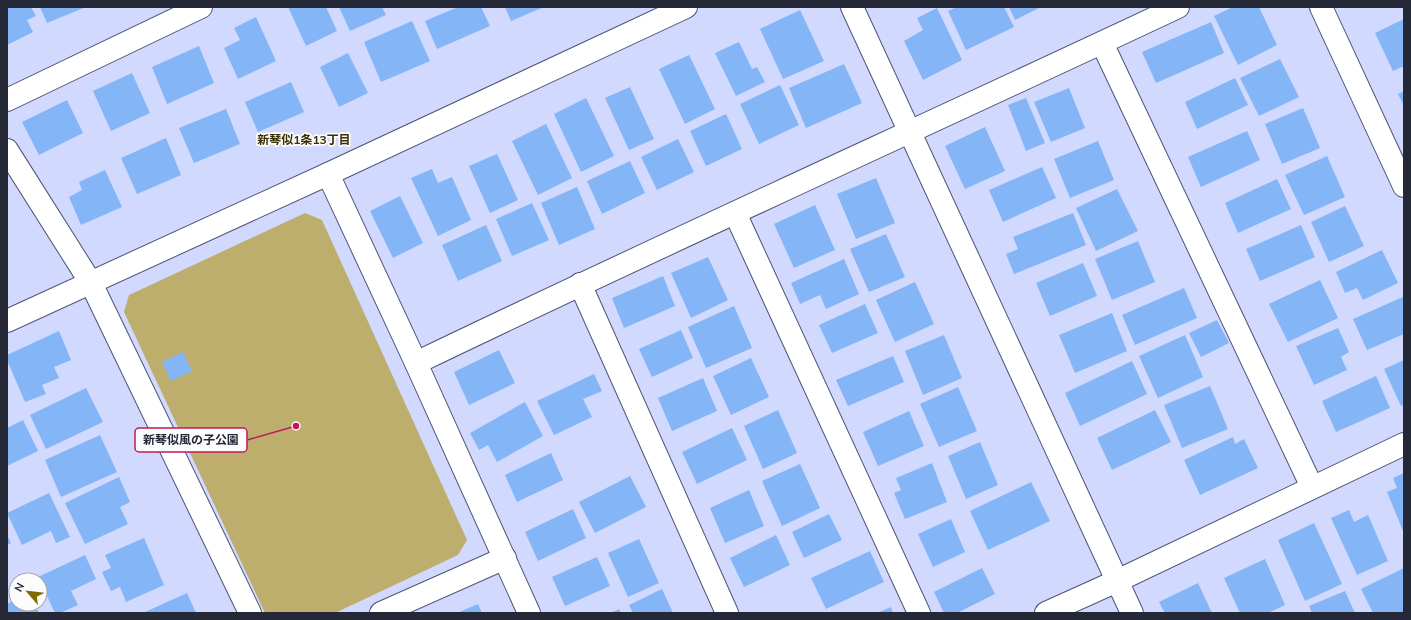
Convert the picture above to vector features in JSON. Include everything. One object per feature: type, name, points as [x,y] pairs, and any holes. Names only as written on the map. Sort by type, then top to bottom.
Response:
[{"type":"street","points":[[7,100],[167,14],[201,7]]},
{"type":"street","points":[[7,321],[328,174],[686,7]]},
{"type":"street","points":[[852,7],[1132,613]]},
{"type":"street","points":[[416,363],[580,284],[910,133],[1178,7]]},
{"type":"street","points":[[1321,7],[1404,186]]},
{"type":"street","points":[[1102,43],[1312,487]]},
{"type":"street","points":[[7,150],[91,283],[250,613]]},
{"type":"street","points":[[328,174],[416,363],[529,613]]},
{"type":"street","points":[[734,213],[919,613]]},
{"type":"street","points":[[580,284],[727,613]]},
{"type":"street","points":[[1046,613],[1117,581],[1404,444]]},
{"type":"street","points":[[381,613],[505,558]]},
{"type":"shaded area","points":[[305,213],[322,220],[467,540],[458,555],[335,613],[265,613],[124,312],[129,295]]},
{"type":"building","points":[[7,7],[31,7],[36,16],[27,20],[33,32],[7,45]]},
{"type":"building","points":[[40,7],[86,7],[47,23]]},
{"type":"building","points":[[288,7],[326,7],[337,31],[306,46]]},
{"type":"building","points":[[339,7],[382,7],[386,15],[350,31]]},
{"type":"building","points":[[458,7],[481,7],[490,26],[437,49],[425,21]]},
{"type":"building","points":[[505,7],[544,7],[511,21]]},
{"type":"building","points":[[957,7],[1004,7],[1014,27],[966,50],[948,11]]},
{"type":"building","points":[[1009,7],[1041,7],[1015,20]]},
{"type":"building","points":[[1233,7],[1259,7],[1277,45],[1238,65],[1214,16]]},
{"type":"building","points":[[937,8],[962,60],[923,80],[904,41],[923,30],[917,18]]},
{"type":"building","points":[[800,10],[824,61],[783,79],[760,29]]},
{"type":"building","points":[[256,17],[276,61],[238,79],[224,48],[240,40],[234,28]]},
{"type":"building","points":[[1404,19],[1404,66],[1393,71],[1375,33]]},
{"type":"building","points":[[412,21],[430,61],[381,82],[364,42]]},
{"type":"building","points":[[1211,22],[1224,53],[1156,83],[1142,52]]},
{"type":"building","points":[[739,42],[752,69],[757,67],[765,82],[736,96],[715,53]]},
{"type":"building","points":[[199,46],[214,83],[167,104],[152,67]]},
{"type":"building","points":[[348,53],[368,93],[339,107],[320,67]]},
{"type":"building","points":[[689,55],[715,109],[685,124],[659,69]]},
{"type":"building","points":[[1280,59],[1299,97],[1259,116],[1240,78]]},
{"type":"building","points":[[844,64],[862,103],[806,128],[789,88]]},
{"type":"building","points":[[132,73],[150,113],[111,131],[93,91]]},
{"type":"building","points":[[1235,78],[1248,105],[1197,129],[1185,102]]},
{"type":"building","points":[[291,82],[304,112],[258,132],[245,102]]},
{"type":"building","points":[[780,85],[799,125],[759,144],[740,104]]},
{"type":"building","points":[[630,87],[654,139],[629,150],[605,98]]},
{"type":"building","points":[[1069,88],[1085,128],[1051,142],[1034,102]]},
{"type":"building","points":[[1404,91],[1404,106],[1398,94]]},
{"type":"building","points":[[586,98],[614,156],[581,172],[554,114]]},
{"type":"building","points":[[1026,98],[1045,143],[1026,151],[1008,105]]},
{"type":"building","points":[[67,100],[83,133],[39,155],[22,122]]},
{"type":"building","points":[[1303,108],[1320,148],[1282,164],[1265,124]]},
{"type":"building","points":[[226,109],[240,144],[194,163],[179,128]]},
{"type":"building","points":[[726,114],[742,149],[706,166],[690,131]]},
{"type":"building","points":[[546,124],[572,178],[538,195],[512,141]]},
{"type":"building","points":[[985,127],[1005,171],[965,189],[945,146]]},
{"type":"building","points":[[1247,131],[1260,160],[1201,187],[1188,157]]},
{"type":"building","points":[[166,138],[181,175],[137,194],[121,158]]},
{"type":"building","points":[[678,139],[694,172],[657,190],[641,157]]},
{"type":"building","points":[[1098,141],[1114,180],[1070,198],[1054,159]]},
{"type":"building","points":[[497,154],[518,200],[490,213],[469,166]]},
{"type":"building","points":[[1327,156],[1345,197],[1304,215],[1285,175]]},
{"type":"building","points":[[630,161],[645,193],[602,214],[587,181]]},
{"type":"building","points":[[1042,167],[1056,198],[1003,222],[989,190]]},
{"type":"building","points":[[432,169],[438,183],[452,177],[471,220],[438,236],[411,178]]},
{"type":"building","points":[[105,170],[122,207],[81,225],[69,197],[82,190],[79,182]]},
{"type":"building","points":[[876,178],[895,223],[856,239],[837,194]]},
{"type":"building","points":[[1277,179],[1291,209],[1238,233],[1225,203]]},
{"type":"building","points":[[577,187],[595,229],[559,245],[541,203]]},
{"type":"building","points":[[1117,189],[1138,231],[1096,251],[1076,208]]},
{"type":"building","points":[[400,196],[423,243],[393,258],[370,211]]},
{"type":"building","points":[[532,203],[549,240],[512,256],[496,219]]},
{"type":"building","points":[[815,205],[835,250],[794,268],[774,224]]},
{"type":"building","points":[[1345,206],[1364,246],[1329,262],[1311,222]]},
{"type":"building","points":[[1073,213],[1086,245],[1014,274],[1006,254],[1018,249],[1013,237]]},
{"type":"building","points":[[486,225],[502,261],[458,281],[442,245]]},
{"type":"building","points":[[1301,225],[1315,257],[1260,281],[1246,249]]},
{"type":"building","points":[[886,234],[905,277],[869,292],[850,249]]},
{"type":"building","points":[[1138,241],[1155,282],[1112,300],[1095,259]]},
{"type":"building","points":[[1382,250],[1398,283],[1363,300],[1357,288],[1345,293],[1336,272]]},
{"type":"building","points":[[708,257],[728,300],[691,318],[671,273]]},
{"type":"building","points":[[844,259],[859,294],[826,309],[820,295],[800,304],[791,283]]},
{"type":"building","points":[[1083,263],[1097,296],[1050,316],[1036,283]]},
{"type":"building","points":[[663,276],[675,306],[624,328],[612,298]]},
{"type":"building","points":[[1320,280],[1338,318],[1288,342],[1269,304]]},
{"type":"building","points":[[915,282],[934,324],[895,342],[876,300]]},
{"type":"building","points":[[1184,288],[1197,318],[1135,345],[1122,315]]},
{"type":"building","points":[[1403,297],[1404,334],[1367,350],[1353,319]]},
{"type":"building","points":[[865,304],[878,333],[832,353],[819,325]]},
{"type":"building","points":[[734,306],[752,348],[706,368],[688,327]]},
{"type":"building","points":[[1112,313],[1127,351],[1075,373],[1059,335]]},
{"type":"building","points":[[1217,320],[1229,343],[1201,357],[1189,333]]},
{"type":"building","points":[[1338,328],[1349,352],[1341,357],[1347,370],[1314,385],[1296,346]]},
{"type":"building","points":[[681,330],[693,358],[652,377],[639,349]]},
{"type":"building","points":[[59,331],[71,360],[54,367],[59,378],[42,385],[46,394],[25,402],[7,360],[7,355]]},
{"type":"building","points":[[944,335],[962,378],[923,395],[905,351]]},
{"type":"building","points":[[1185,335],[1203,377],[1158,398],[1139,356]]},
{"type":"building","points":[[499,350],[515,383],[469,405],[454,372]]},
{"type":"building","points":[[183,352],[192,371],[171,381],[162,362]]},
{"type":"building","points":[[893,356],[904,382],[848,406],[836,380]]},
{"type":"building","points":[[751,358],[769,397],[731,415],[713,376]]},
{"type":"building","points":[[1404,360],[1404,405],[1401,406],[1384,369]]},
{"type":"building","points":[[1132,361],[1147,394],[1080,426],[1065,393]]},
{"type":"building","points":[[594,374],[602,391],[583,399],[592,417],[554,435],[537,401]]},
{"type":"building","points":[[1376,376],[1390,408],[1336,432],[1322,401]]},
{"type":"building","points":[[703,378],[717,411],[672,431],[658,398]]},
{"type":"building","points":[[1210,386],[1228,429],[1182,448],[1164,405]]},
{"type":"building","points":[[958,387],[977,431],[939,447],[920,404]]},
{"type":"building","points":[[86,388],[103,422],[46,449],[30,415]]},
{"type":"building","points":[[525,402],[543,436],[497,462],[488,445],[479,450],[470,433]]},
{"type":"building","points":[[778,410],[797,453],[763,469],[744,426]]},
{"type":"building","points":[[1155,410],[1171,442],[1112,470],[1097,438]]},
{"type":"building","points":[[909,411],[924,446],[878,466],[863,432]]},
{"type":"building","points":[[23,420],[38,451],[7,466],[7,428]]},
{"type":"building","points":[[732,428],[747,460],[697,484],[682,452]]},
{"type":"building","points":[[100,435],[117,472],[61,497],[45,460]]},
{"type":"building","points":[[1233,437],[1235,444],[1244,439],[1258,468],[1200,495],[1184,460]]},
{"type":"building","points":[[980,442],[998,485],[966,499],[948,456]]},
{"type":"building","points":[[551,453],[563,480],[517,502],[505,475]]},
{"type":"building","points":[[932,463],[947,502],[905,519],[894,493],[901,490],[896,478]]},
{"type":"building","points":[[800,464],[820,508],[782,526],[762,481]]},
{"type":"building","points":[[1404,473],[1403,531],[1387,492],[1397,488],[1393,478]]},
{"type":"building","points":[[630,476],[646,507],[595,533],[579,502]]},
{"type":"building","points":[[119,477],[130,502],[120,507],[128,524],[85,544],[65,503]]},
{"type":"building","points":[[1031,482],[1050,521],[988,550],[970,511]]},
{"type":"building","points":[[749,490],[764,526],[725,543],[710,508]]},
{"type":"building","points":[[49,493],[70,537],[56,543],[51,531],[22,545],[7,513]]},
{"type":"building","points":[[573,509],[586,538],[538,561],[525,532]]},
{"type":"building","points":[[1349,510],[1354,522],[1368,515],[1388,561],[1357,575],[1331,518]]},
{"type":"building","points":[[829,514],[842,540],[804,558],[792,532]]},
{"type":"building","points":[[951,519],[965,552],[933,567],[918,534]]},
{"type":"building","points":[[1314,523],[1342,584],[1305,601],[1278,540]]},
{"type":"building","points":[[7,535],[11,543],[7,545]]},
{"type":"building","points":[[776,535],[790,565],[744,587],[730,558]]},
{"type":"building","points":[[144,538],[164,585],[126,602],[120,587],[111,591],[102,572],[111,568],[105,555]]},
{"type":"building","points":[[639,539],[659,583],[628,597],[608,553]]},
{"type":"building","points":[[870,551],[884,582],[826,609],[811,578]]},
{"type":"building","points":[[85,555],[96,579],[71,591],[78,605],[60,613],[55,613],[48,598],[48,572]]},
{"type":"building","points":[[597,557],[610,586],[565,606],[552,577]]},
{"type":"building","points":[[1265,559],[1285,605],[1268,613],[1240,613],[1224,578]]},
{"type":"building","points":[[982,568],[995,594],[957,613],[944,613],[934,592]]},
{"type":"building","points":[[1404,568],[1404,613],[1373,613],[1361,589]]},
{"type":"building","points":[[1198,583],[1212,613],[1165,613],[1159,602]]},
{"type":"building","points":[[662,589],[673,613],[633,613],[629,605]]},
{"type":"building","points":[[1345,591],[1355,613],[1312,613],[1309,606]]},
{"type":"building","points":[[187,593],[196,613],[145,613],[145,612]]},
{"type":"building","points":[[7,604],[8,612],[39,613],[7,613]]},
{"type":"building","points":[[478,604],[482,613],[457,613]]},
{"type":"building","points":[[891,607],[893,613],[877,613]]},
{"type":"building","points":[[619,609],[621,613],[611,613]]},
{"type":"place","name":"新琴似風の子公園","points":[[296,426]]},
{"type":"district","name":"新琴似1条13丁目","points":[[304,139]]}]
